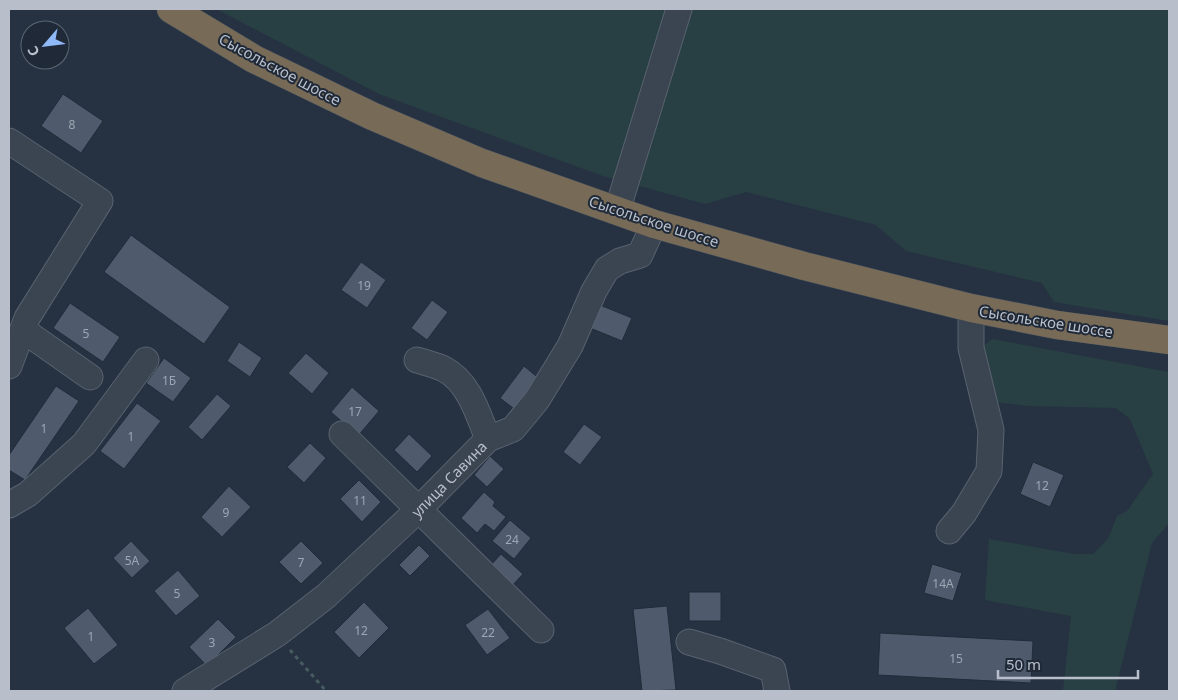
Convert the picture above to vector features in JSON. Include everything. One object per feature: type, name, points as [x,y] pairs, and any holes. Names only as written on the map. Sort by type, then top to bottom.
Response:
[{"type":"highway","name":"Сысольское шоссе","points":[[171,9],[254,59],[372,116],[482,162],[654,224],[804,266],[971,308],[1057,325],[1169,340]]},
{"type":"street","points":[[617,211],[679,9]]},
{"type":"street","points":[[9,142],[100,201],[20,318],[9,366]]},
{"type":"street","name":"улица Савина","points":[[185,691],[277,634],[326,596],[419,508],[488,439],[513,429],[537,400],[570,346],[594,290],[607,269],[620,261],[640,255],[654,224]]},
{"type":"street","points":[[949,531],[964,513],[989,471],[991,430],[971,348],[971,308]]},
{"type":"street","points":[[20,318],[90,377]]},
{"type":"street","points":[[9,505],[28,494],[84,444],[146,360]]},
{"type":"street","points":[[417,360],[443,368],[454,375],[471,398],[488,439]]},
{"type":"street","points":[[342,434],[541,630]]},
{"type":"street","points":[[688,642],[720,651],[775,681]]},
{"type":"path","points":[[277,634],[326,691]]},
{"type":"green space","points":[[216,9],[1169,9],[1169,321],[1054,302],[1042,283],[906,251],[876,225],[746,192],[705,204],[603,176],[379,94]]},
{"type":"green space","points":[[992,339],[1169,372],[1169,523],[1152,543],[1115,691],[1063,691],[1071,616],[985,600],[989,539],[1074,554],[1093,554],[1108,539],[1117,516],[1127,511],[1153,474],[1130,419],[1116,408],[1028,406],[996,402],[982,347]]},
{"type":"building","points":[[63,94],[103,121],[81,153],[41,126]]},
{"type":"building","points":[[131,235],[230,307],[204,344],[104,272]]},
{"type":"building","points":[[361,262],[386,280],[367,308],[341,290]]},
{"type":"building","points":[[432,300],[448,312],[427,340],[411,328]]},
{"type":"building","points":[[70,303],[120,337],[103,362],[53,328]]},
{"type":"building","points":[[600,305],[632,318],[622,341],[590,328]]},
{"type":"building","points":[[239,342],[262,358],[250,377],[227,361]]},
{"type":"building","points":[[306,353],[329,373],[312,394],[288,373]]},
{"type":"building","points":[[164,358],[191,378],[173,402],[146,383]]},
{"type":"building","points":[[524,366],[542,381],[518,412],[500,398]]},
{"type":"building","points":[[56,386],[79,401],[25,480],[9,470],[9,455]]},
{"type":"building","points":[[352,387],[379,411],[358,436],[331,412]]},
{"type":"building","points":[[217,394],[231,406],[202,440],[188,427]]},
{"type":"building","points":[[137,403],[161,421],[124,469],[100,451]]},
{"type":"building","points":[[584,424],[602,437],[580,465],[563,452]]},
{"type":"building","points":[[409,434],[432,456],[417,472],[394,450]]},
{"type":"building","points":[[310,443],[326,458],[304,483],[287,467]]},
{"type":"building","points":[[490,456],[504,469],[487,487],[474,475]]},
{"type":"building","points":[[1033,462],[1064,475],[1050,507],[1020,494]]},
{"type":"building","points":[[359,480],[381,502],[362,522],[340,499]]},
{"type":"building","points":[[229,486],[251,507],[222,537],[201,517]]},
{"type":"building","points":[[484,492],[495,502],[493,506],[506,517],[494,531],[485,524],[477,533],[461,518]]},
{"type":"building","points":[[510,520],[531,538],[514,559],[492,541]]},
{"type":"building","points":[[131,541],[150,561],[132,578],[113,558]]},
{"type":"building","points":[[301,541],[323,563],[301,584],[279,562]]},
{"type":"building","points":[[419,545],[430,556],[410,576],[399,565]]},
{"type":"building","points":[[501,554],[523,574],[511,587],[489,567]]},
{"type":"building","points":[[932,564],[962,573],[953,601],[924,593]]},
{"type":"building","points":[[178,570],[200,596],[176,616],[154,591]]},
{"type":"building","points":[[689,592],[721,592],[721,621],[689,621]]},
{"type":"building","points":[[364,602],[389,628],[359,658],[334,632]]},
{"type":"building","points":[[667,606],[676,690],[642,691],[633,609]]},
{"type":"building","points":[[88,608],[118,645],[94,664],[64,628]]},
{"type":"building","points":[[488,609],[510,638],[487,655],[465,625]]},
{"type":"building","points":[[218,619],[236,637],[207,666],[189,647]]},
{"type":"building","points":[[880,633],[1033,641],[1031,683],[878,675]]}]
